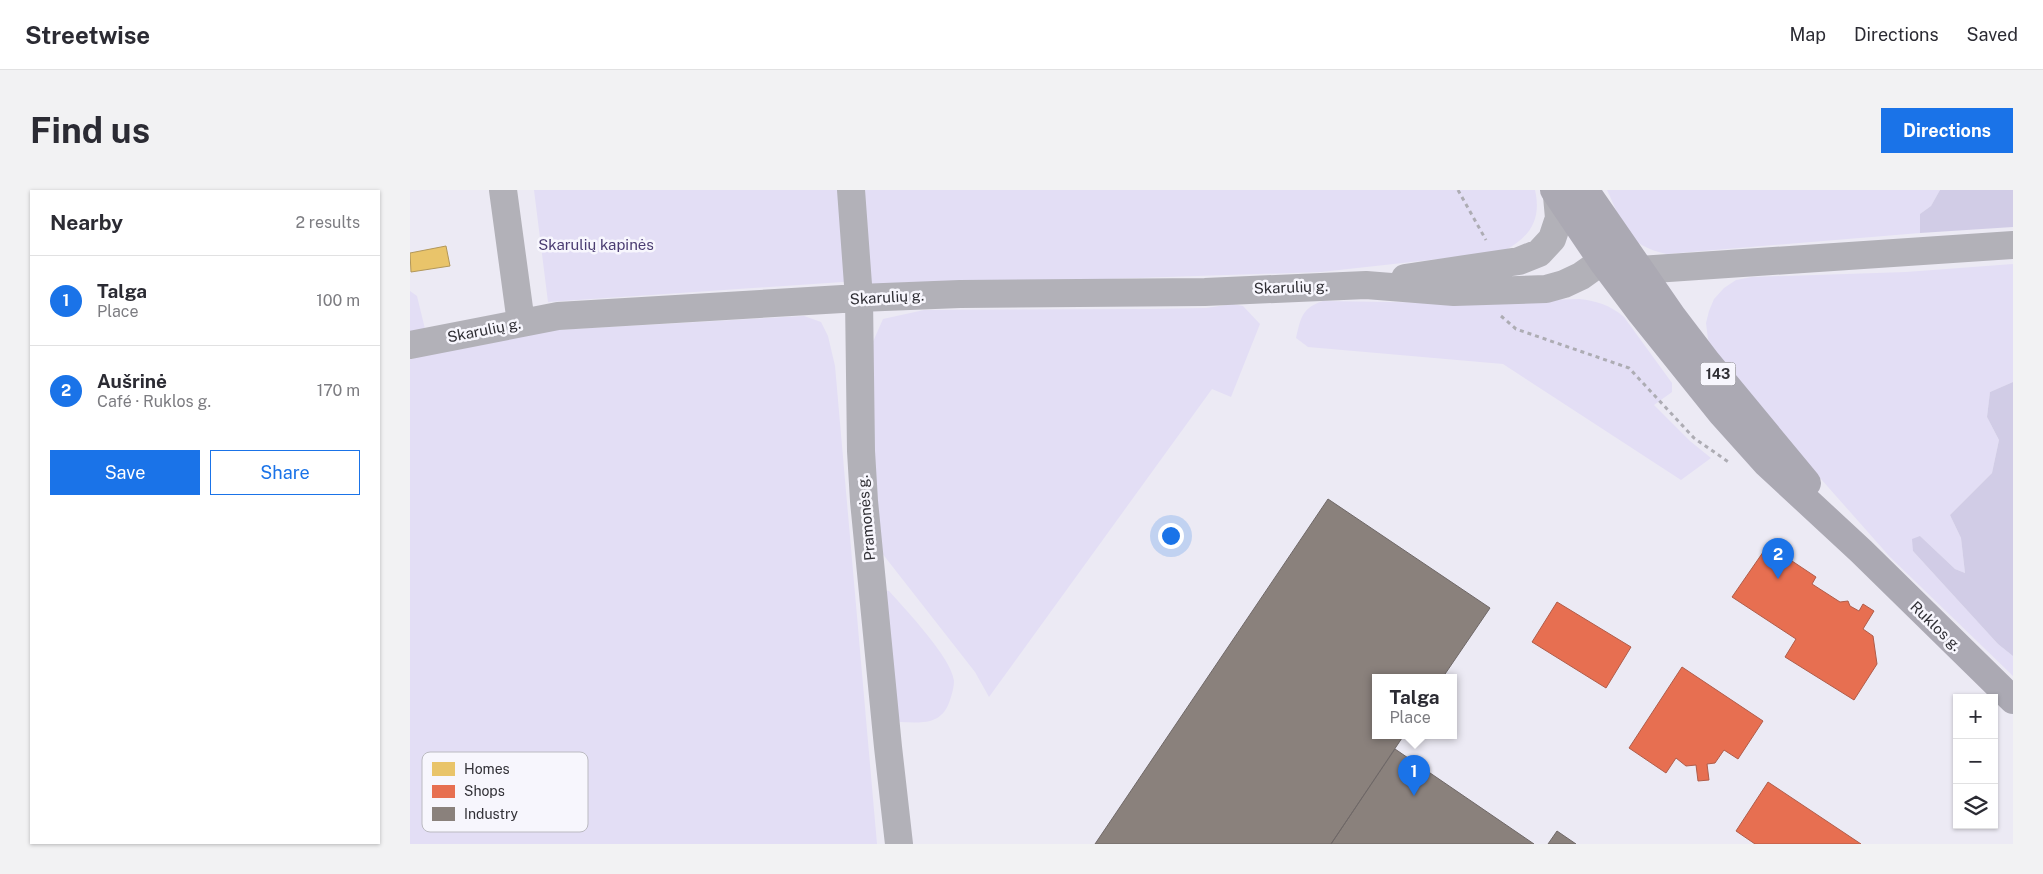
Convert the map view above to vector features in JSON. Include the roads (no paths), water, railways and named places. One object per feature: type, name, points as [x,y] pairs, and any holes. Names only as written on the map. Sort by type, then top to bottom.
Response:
[{"type":"main road","name":"143","points":[[1585,190],[1639,270],[1707,362],[1781,450],[1861,551]]},
{"type":"main road","name":"143","points":[[1555,193],[1602,262],[1681,364],[1759,456],[1861,551]]},
{"type":"main road","name":"Ruklos g.","points":[[1861,551],[2013,700]]},
{"type":"street","points":[[503,190],[521,323]]},
{"type":"street","name":"Pramonės g.","points":[[852,190],[859,298],[861,451],[864,501],[899,844]]},
{"type":"street","name":"Skarulių g.","points":[[1492,278],[1519,261],[1539,253],[1552,240],[1559,218],[1555,193]]},
{"type":"street","points":[[1602,262],[1609,242],[1607,223]]},
{"type":"street","points":[[1639,270],[2013,245]]},
{"type":"street","name":"Skarulių g.","points":[[410,345],[558,316],[859,298],[960,294],[1205,292],[1492,278],[1546,289],[1564,284],[1581,276],[1602,262]]},
{"type":"place","name":"Aušrinė","points":[[1778,579]]},
{"type":"place","name":"Talga","points":[[1414,796]]},
{"type":"park label","name":"Skarulių kapinės","points":[[596,244]]}]
